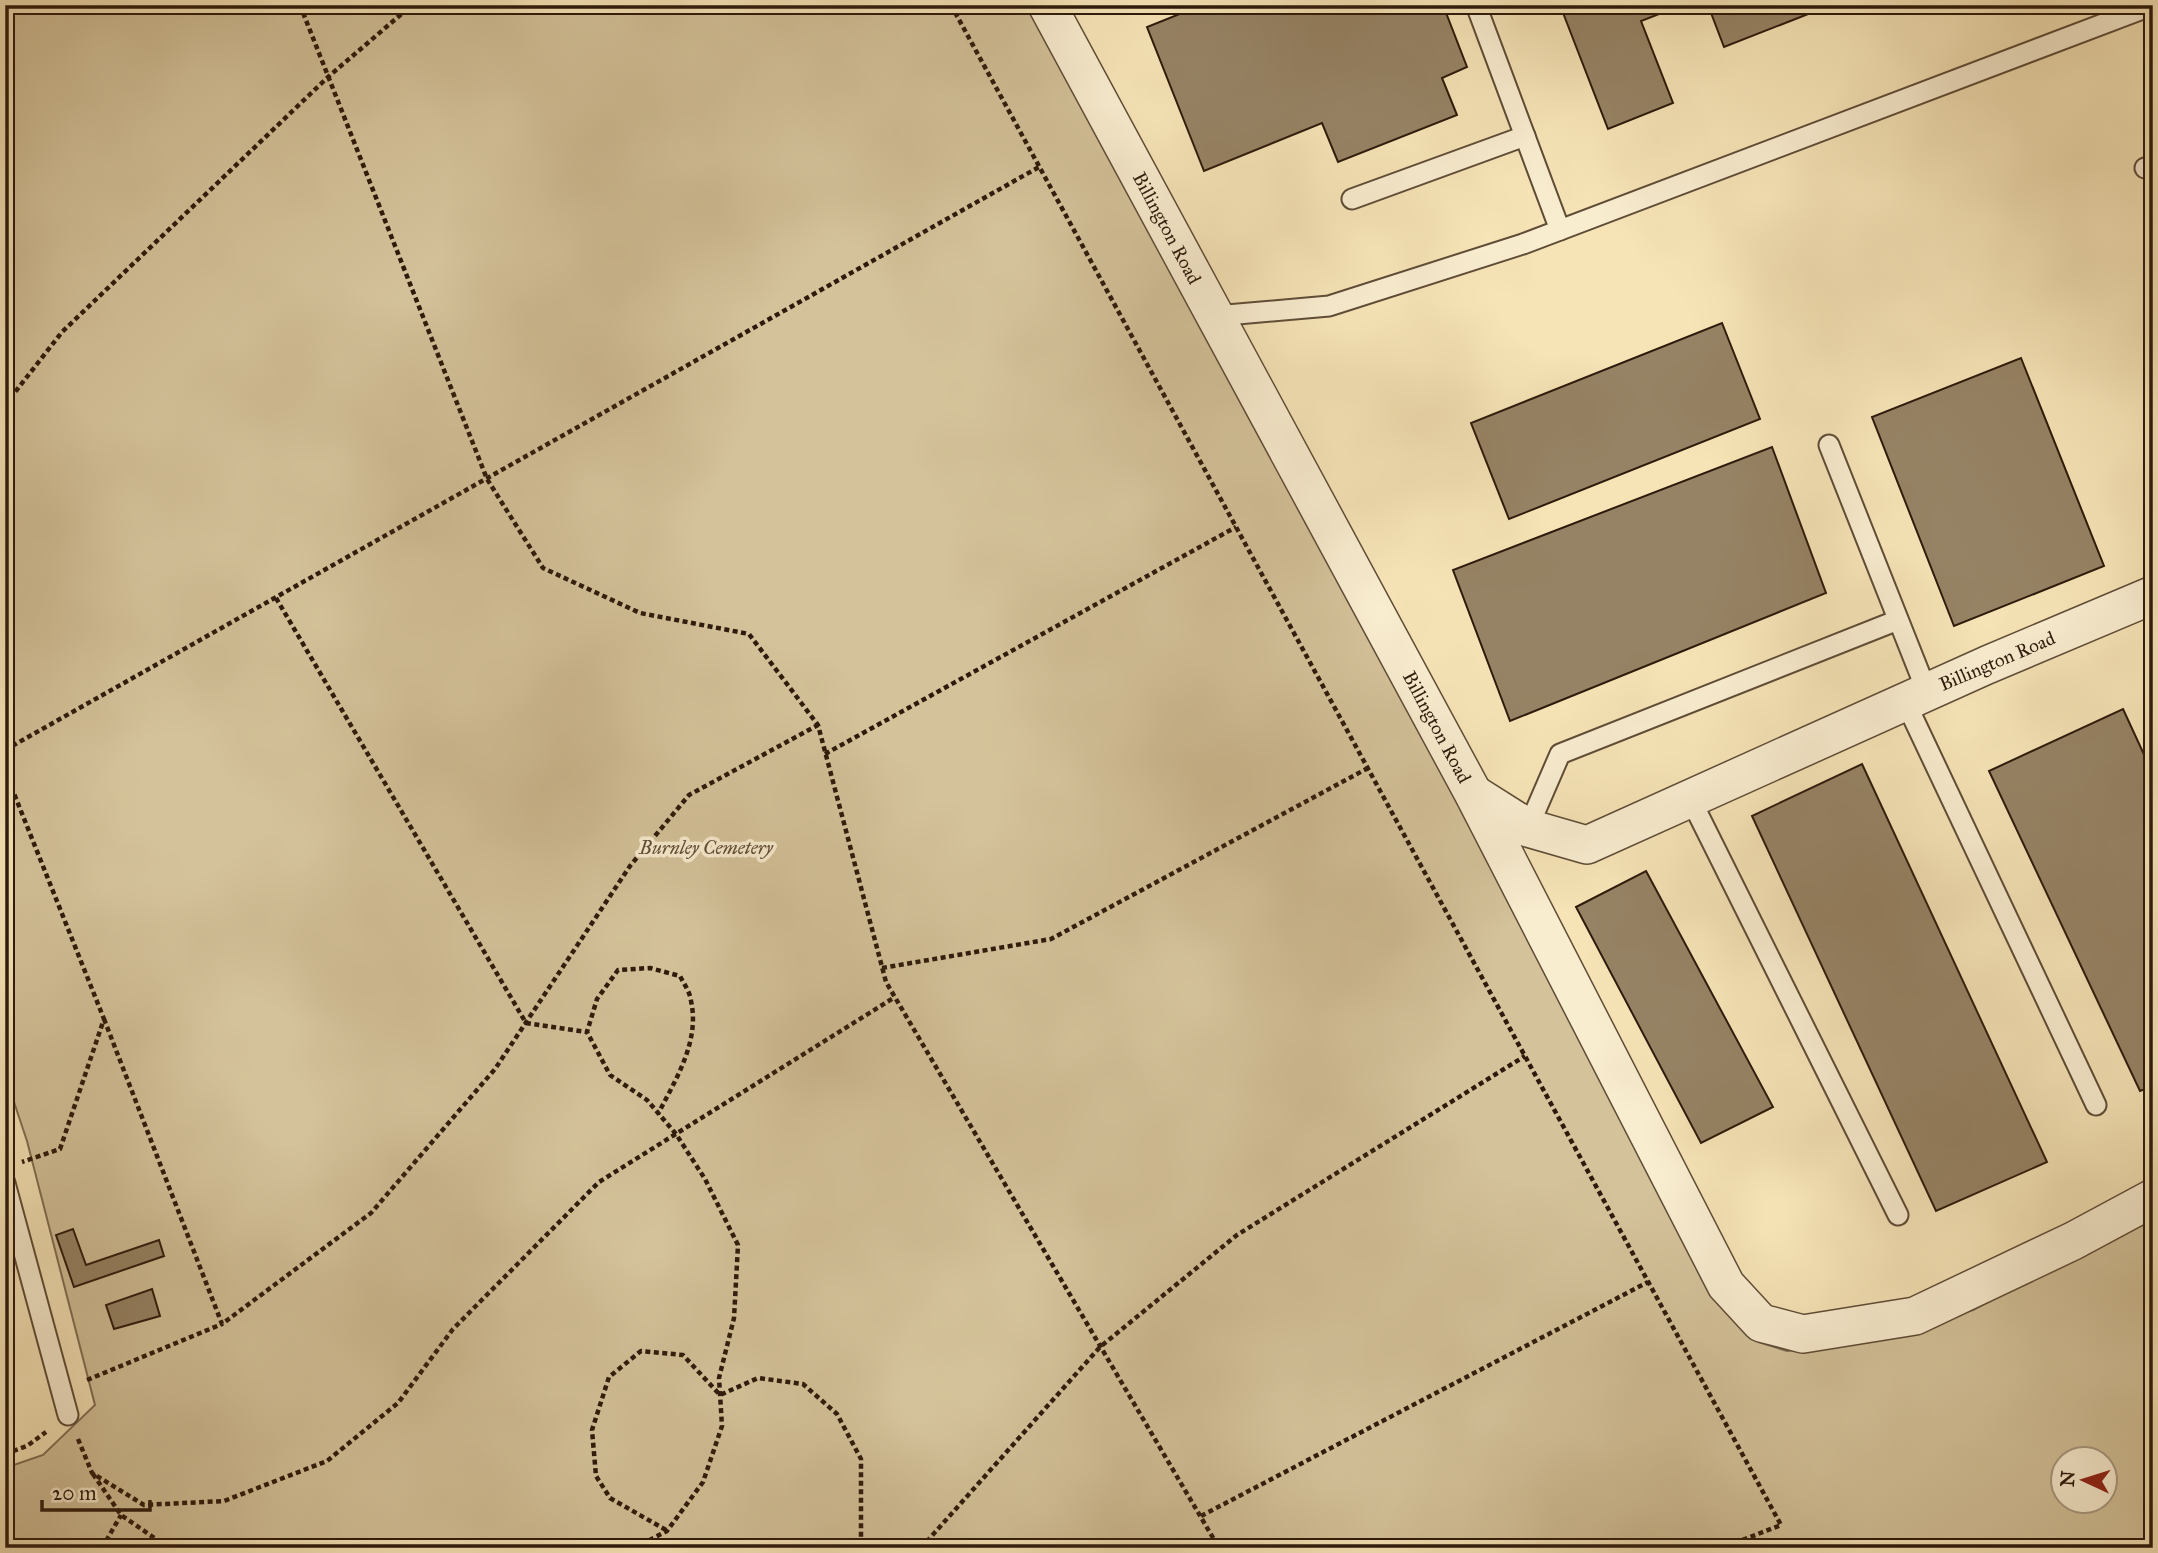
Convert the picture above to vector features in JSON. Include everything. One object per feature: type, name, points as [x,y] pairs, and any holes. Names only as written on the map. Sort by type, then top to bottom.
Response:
[{"type":"street","name":"Billington Road","points":[[1047,5],[1473,793],[1528,828],[1587,845],[1916,696],[2153,595]]},
{"type":"street","points":[[1473,793],[1726,1285],[1761,1323],[1803,1334],[1915,1316],[2073,1241],[2153,1198]]},
{"type":"lane","points":[[1476,5],[1560,230]]},
{"type":"lane","points":[[1215,316],[1329,306],[1560,230],[2153,5]]},
{"type":"lane","points":[[1352,199],[1525,136]]},
{"type":"lane","points":[[1829,445],[1898,620],[1916,696],[2096,1105]]},
{"type":"lane","points":[[1528,828],[1560,754],[1898,620]]},
{"type":"lane","points":[[1690,798],[1898,1215]]},
{"type":"lane","points":[[5,1183],[68,1415]]},
{"type":"path","points":[[300,5],[487,479],[543,568],[640,613],[749,634],[818,725],[886,982],[1219,1548]]},
{"type":"path","points":[[5,405],[62,332],[328,78],[412,5]]},
{"type":"path","points":[[951,5],[1781,1525],[1722,1548]]},
{"type":"path","points":[[5,750],[1040,167]]},
{"type":"path","points":[[825,754],[1236,527]]},
{"type":"path","points":[[276,598],[526,1023]]},
{"type":"path","points":[[62,1390],[222,1324],[371,1213],[495,1069],[630,866],[689,795],[818,725]]},
{"type":"path","points":[[882,968],[1051,939],[1368,768]]},
{"type":"path","points":[[5,771],[222,1324]]},
{"type":"path","points":[[634,1548],[667,1531],[703,1482],[722,1426],[719,1378],[734,1318],[738,1245],[705,1179],[676,1134],[647,1100],[610,1075],[587,1032],[597,999],[618,970],[650,968],[680,976],[691,999],[695,1031],[659,1114]]},
{"type":"path","points":[[92,1473],[144,1504],[224,1501],[327,1461],[398,1403],[453,1329],[599,1182],[895,997]]},
{"type":"path","points":[[16,1164],[60,1149],[104,1020]]},
{"type":"path","points":[[526,1023],[587,1032]]},
{"type":"path","points":[[921,1548],[1100,1347],[1237,1235],[1525,1056]]},
{"type":"path","points":[[1200,1516],[1648,1282]]},
{"type":"path","points":[[667,1531],[610,1498],[596,1476],[592,1430],[609,1377],[641,1351],[683,1355],[720,1395]]},
{"type":"path","points":[[720,1395],[758,1378],[803,1384],[837,1414],[861,1459],[861,1548]]},
{"type":"path","points":[[5,1454],[27,1446],[68,1415],[92,1473],[121,1515],[169,1548]]},
{"type":"path","points":[[102,1548],[121,1515]]},
{"type":"green space","name":"Burnley Cemetery","points":[[5,5],[1047,5],[1758,1342],[1787,1351],[1870,1340],[1973,1310],[2153,1214],[2153,1548],[5,1548],[5,1468],[43,1455],[95,1405],[27,1141],[5,1075]]},
{"type":"building","points":[[1202,5],[1443,5],[1467,67],[1442,78],[1457,115],[1338,162],[1322,123],[1204,171],[1147,27]]},
{"type":"building","points":[[1560,5],[1682,5],[1641,21],[1673,103],[1608,129]]},
{"type":"building","points":[[1708,5],[1831,5],[1724,47]]},
{"type":"building","points":[[1722,323],[1760,419],[1509,519],[1471,423]]},
{"type":"building","points":[[2021,358],[2104,566],[1954,626],[1872,417]]},
{"type":"building","points":[[1772,447],[1826,593],[1510,721],[1453,570]]},
{"type":"building","points":[[2123,709],[2153,774],[2153,1086],[2140,1091],[1989,771]]},
{"type":"building","points":[[1862,764],[2047,1162],[1936,1211],[1752,816]]},
{"type":"building","points":[[1646,871],[1773,1107],[1701,1143],[1576,907]]},
{"type":"building","points":[[73,1229],[86,1265],[159,1240],[164,1256],[74,1287],[56,1235]]},
{"type":"building","points":[[152,1289],[160,1316],[114,1329],[106,1305]]}]
